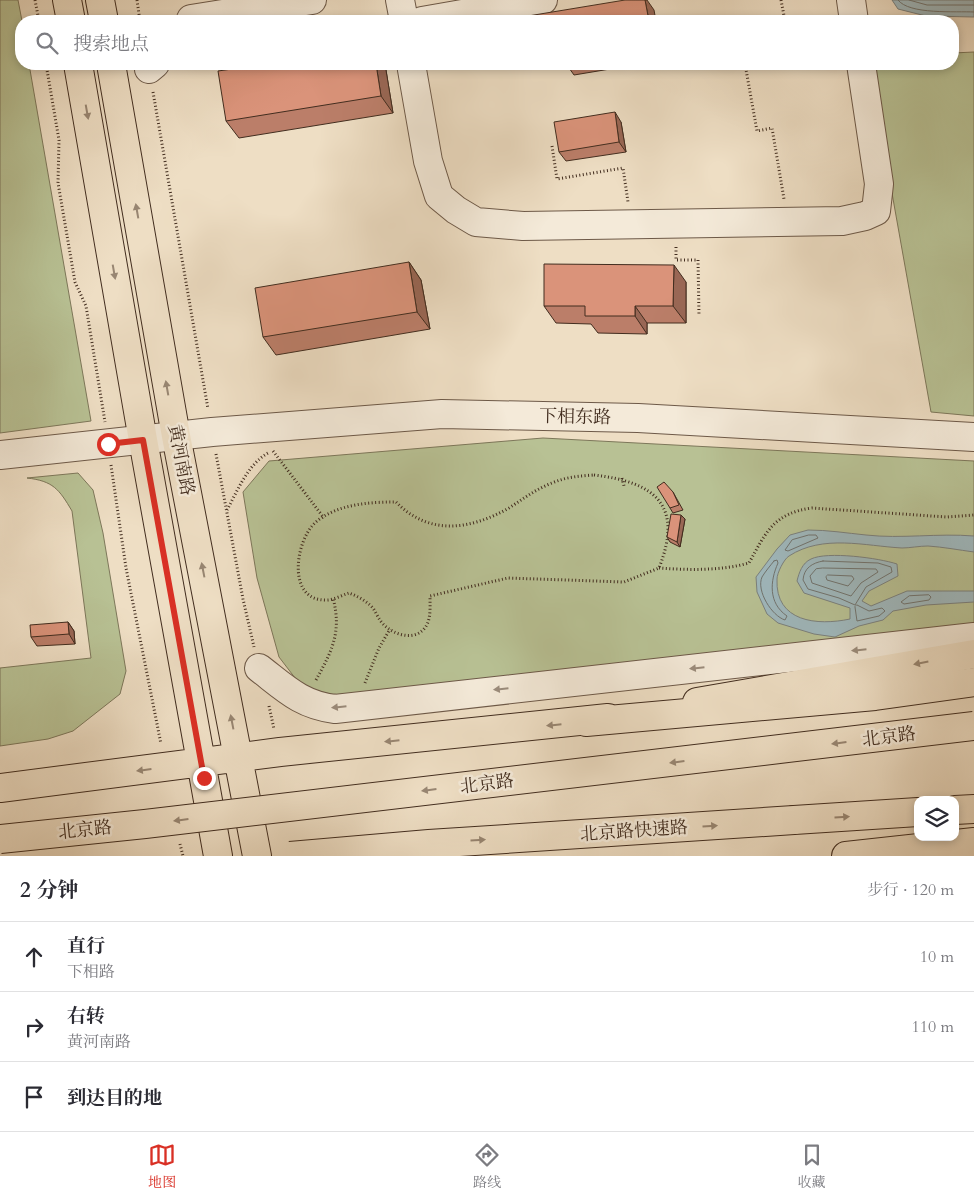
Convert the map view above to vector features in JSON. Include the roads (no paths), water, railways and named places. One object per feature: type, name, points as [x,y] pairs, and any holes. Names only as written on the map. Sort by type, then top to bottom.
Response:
[{"type":"main road","points":[[67,0],[70,15]]},
{"type":"main road","points":[[100,0],[103,15]]},
{"type":"main road","name":"黄河南路","points":[[79,70],[218,856]]},
{"type":"main road","name":"黄河南路","points":[[112,70],[176,436],[257,856]]},
{"type":"main road","points":[[586,722],[969,646]]},
{"type":"main road","points":[[0,788],[280,752],[875,696],[974,682]]},
{"type":"main road","name":"北京路","points":[[0,838],[155,823],[974,726]]},
{"type":"main road","points":[[959,810],[974,809]]},
{"type":"main road","name":"北京路快速路","points":[[290,856],[429,844],[914,812]]},
{"type":"main road","points":[[846,856],[974,842]]},
{"type":"street","points":[[189,13],[312,0]]},
{"type":"street","points":[[400,0],[403,15]]},
{"type":"street","points":[[457,15],[543,0]]},
{"type":"street","points":[[851,0],[853,15]]},
{"type":"street","points":[[412,70],[428,162],[439,196],[456,210],[476,222],[495,225],[842,221],[866,216],[876,210],[878,184],[861,70]]},
{"type":"street","name":"下相东路","points":[[0,455],[212,432],[442,414],[638,418],[974,438]]},
{"type":"street","points":[[259,668],[295,696],[316,707],[335,709],[365,704],[969,646]]},
{"type":"water","points":[[892,0],[974,0],[974,17],[922,15],[898,9]]},
{"type":"water","points":[[808,530],[879,536],[974,536],[974,552],[928,546],[902,548],[844,543],[816,545],[802,549],[787,558],[777,576],[778,593],[783,604],[800,618],[824,622],[850,619],[850,608],[804,593],[797,581],[801,568],[805,563],[811,559],[829,556],[840,555],[866,558],[897,564],[898,576],[869,591],[862,601],[871,606],[907,591],[974,591],[974,602],[926,605],[893,611],[883,620],[859,626],[835,637],[814,634],[778,623],[767,614],[757,592],[756,577],[790,535]]}]
